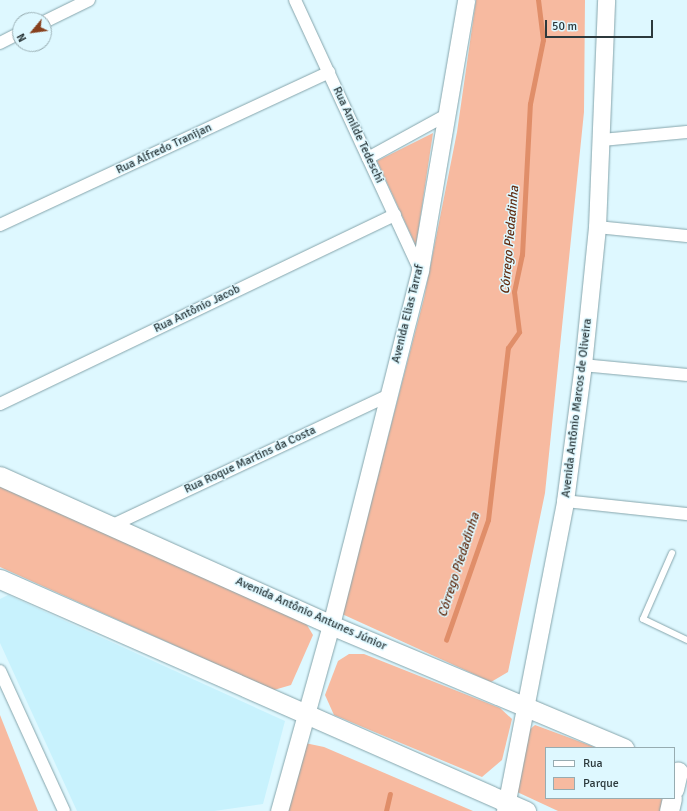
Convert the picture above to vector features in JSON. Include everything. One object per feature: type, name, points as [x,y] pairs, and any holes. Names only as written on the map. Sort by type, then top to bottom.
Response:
[{"type":"main road","name":"Avenida Elias Tarraf","points":[[331,625],[386,396],[420,270],[448,114],[466,0]]},
{"type":"main road","name":"Avenida Antônio Marcos de Oliveira","points":[[506,807],[565,501],[583,365],[597,227],[602,140],[606,0]]},
{"type":"main road","name":"Avenida Antônio Antunes Júnior","points":[[0,476],[112,525],[331,625],[622,747]]},
{"type":"main road","points":[[0,579],[306,713],[506,807],[526,811]]},
{"type":"main road","points":[[279,811],[331,625]]},
{"type":"main road","points":[[669,811],[672,799]]},
{"type":"street","points":[[52,18],[89,0]]},
{"type":"street","name":"Rua Amilde Tedeschi","points":[[295,0],[420,270]]},
{"type":"street","points":[[0,43],[12,37]]},
{"type":"street","name":"Rua Alfredo Tranijan","points":[[0,225],[329,72]]},
{"type":"street","points":[[368,158],[448,114]]},
{"type":"street","points":[[602,140],[687,132]]},
{"type":"street","name":"Rua Antônio Jacob","points":[[0,404],[395,215]]},
{"type":"street","points":[[597,227],[687,236]]},
{"type":"street","points":[[583,365],[687,375]]},
{"type":"street","name":"Rua Roque Martins da Costa","points":[[112,525],[386,396]]},
{"type":"street","points":[[565,501],[687,514]]},
{"type":"street","points":[[0,671],[64,811]]},
{"type":"lane","points":[[672,553],[643,619],[686,637]]},
{"type":"shaded area","points":[[8,595],[285,721],[263,804],[214,811],[77,811],[0,643],[0,599]]},
{"type":"green space","points":[[476,0],[585,0],[584,112],[545,493],[508,672],[491,682],[342,614],[424,298],[457,132]]},
{"type":"green space","points":[[433,133],[416,246],[377,161]]},
{"type":"green space","points":[[0,485],[304,620],[313,635],[291,685],[274,690],[0,567]]},
{"type":"green space","points":[[349,654],[364,654],[500,708],[512,719],[502,760],[482,777],[334,715],[325,695],[338,661]]},
{"type":"green space","points":[[0,715],[38,811],[0,811]]},
{"type":"green space","points":[[535,725],[594,747],[545,747],[545,799],[662,799],[661,811],[558,811],[515,791],[527,732]]},
{"type":"green space","points":[[305,743],[324,747],[473,811],[287,811]]},
{"type":"waterway","name":"Córrego Piedadinha","points":[[446,640],[488,520],[508,348],[519,332],[514,292],[522,255],[530,104],[543,40],[538,0]]},
{"type":"waterway","name":"Córrego Piedadinha","points":[[386,811],[390,794]]}]
